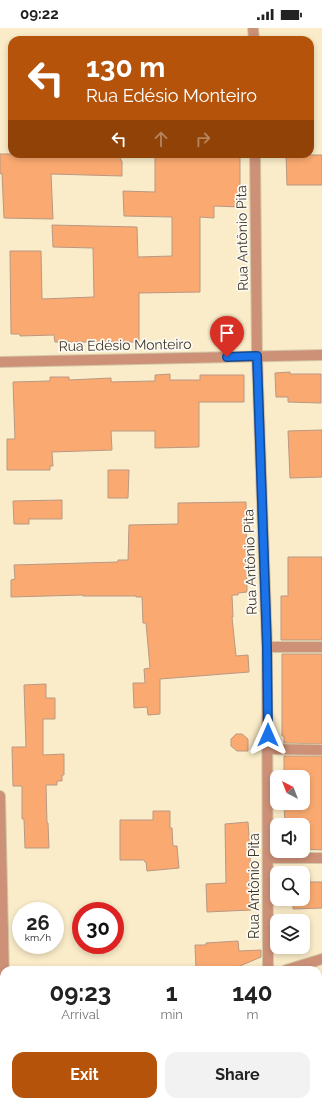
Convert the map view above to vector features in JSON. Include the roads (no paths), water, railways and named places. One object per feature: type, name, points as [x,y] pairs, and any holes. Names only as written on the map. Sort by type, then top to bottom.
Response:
[{"type":"street","name":"Rua Antônio Pita","points":[[255,158],[257,356],[267,647],[268,966]]},
{"type":"street","name":"Rua Edésio Monteiro","points":[[0,362],[322,355]]},
{"type":"street","points":[[267,647],[322,647]]},
{"type":"street","points":[[268,749],[322,750]]},
{"type":"street","points":[[0,796],[4,966]]},
{"type":"street","points":[[268,858],[322,858]]},
{"type":"street","points":[[299,966],[322,959]]}]
